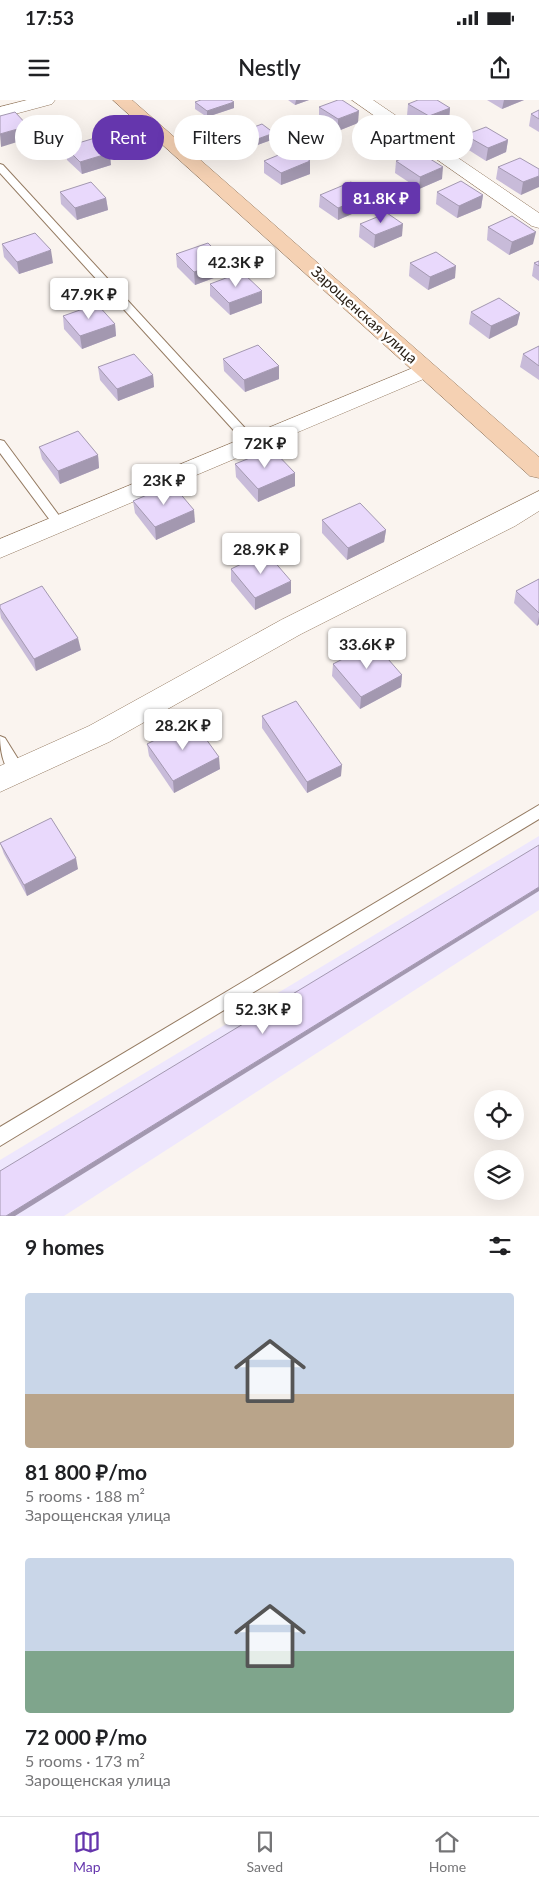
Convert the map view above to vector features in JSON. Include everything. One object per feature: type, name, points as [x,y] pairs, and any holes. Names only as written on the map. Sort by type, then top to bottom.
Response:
[{"type":"street","points":[[0,114],[46,100]]},
{"type":"street","name":"Зарощенская улица","points":[[122,100],[539,470]]},
{"type":"street","points":[[362,100],[539,222]]},
{"type":"street","points":[[0,549],[425,370]]},
{"type":"street","points":[[9,775],[99,734],[291,627],[506,520],[539,500]]},
{"type":"lane","points":[[0,167],[252,443]]},
{"type":"lane","points":[[0,444],[59,524]]},
{"type":"lane","points":[[0,742],[9,775]]},
{"type":"lane","points":[[0,1137],[539,812]]},
{"type":"shaded area","points":[[539,836],[539,910],[64,1216],[0,1216],[0,1160]]},
{"type":"building","points":[[201,100],[231,100],[234,102],[207,111],[195,102]]},
{"type":"building","points":[[342,100],[359,111],[342,117],[342,115],[332,115],[319,107]]},
{"type":"building","points":[[418,100],[437,100],[450,108],[427,115],[408,104]]},
{"type":"building","points":[[539,110],[539,119],[531,114]]},
{"type":"building","points":[[15,112],[18,115],[15,115],[15,130],[0,134],[0,116]]},
{"type":"building","points":[[262,124],[269,129],[269,135],[259,138],[259,125]]},
{"type":"building","points":[[486,127],[508,140],[488,148],[473,140],[473,132]]},
{"type":"building","points":[[92,139],[92,158],[80,162],[78,160],[82,160],[82,142]]},
{"type":"building","points":[[520,158],[539,169],[539,176],[523,182],[498,167]]},
{"type":"building","points":[[269,159],[310,161],[281,173],[264,161]]},
{"type":"building","points":[[432,160],[443,167],[420,177],[396,161]]},
{"type":"building","points":[[461,181],[483,195],[459,206],[437,192]]},
{"type":"building","points":[[91,182],[106,198],[75,208],[60,192]]},
{"type":"building","points":[[351,182],[369,195],[338,208],[320,195]]},
{"type":"building","points":[[387,213],[403,224],[375,235],[360,224]]},
{"type":"building","points":[[512,216],[536,232],[512,242],[488,227]]},
{"type":"building","points":[[35,233],[51,250],[17,262],[2,244]]},
{"type":"building","points":[[208,243],[226,261],[194,272],[176,254]]},
{"type":"building","points":[[436,252],[456,266],[430,277],[410,263]]},
{"type":"building","points":[[242,272],[262,291],[229,303],[210,284]]},
{"type":"building","points":[[499,298],[520,313],[491,326],[471,312]]},
{"type":"building","points":[[97,304],[115,324],[80,336],[63,316]]},
{"type":"building","points":[[258,345],[279,366],[244,380],[223,359]]},
{"type":"building","points":[[539,346],[539,366],[523,354]]},
{"type":"building","points":[[134,354],[153,375],[117,389],[98,367]]},
{"type":"building","points":[[78,431],[98,455],[58,471],[39,447]]},
{"type":"building","points":[[272,449],[295,473],[258,489],[235,464]]},
{"type":"building","points":[[172,484],[194,510],[155,527],[133,501]]},
{"type":"building","points":[[360,503],[386,530],[348,548],[322,520]]},
{"type":"building","points":[[266,552],[291,581],[255,598],[231,569]]},
{"type":"building","points":[[539,579],[539,613],[516,591]]},
{"type":"building","points":[[42,586],[78,638],[34,659],[0,608],[0,605]]},
{"type":"building","points":[[374,643],[402,675],[361,697],[333,664]]},
{"type":"building","points":[[296,701],[342,765],[307,782],[262,716]]},
{"type":"building","points":[[193,721],[219,757],[173,781],[147,744]]},
{"type":"building","points":[[51,818],[76,858],[24,885],[0,843]]},
{"type":"building","points":[[539,845],[539,887],[6,1216],[0,1216],[0,1171]]}]
